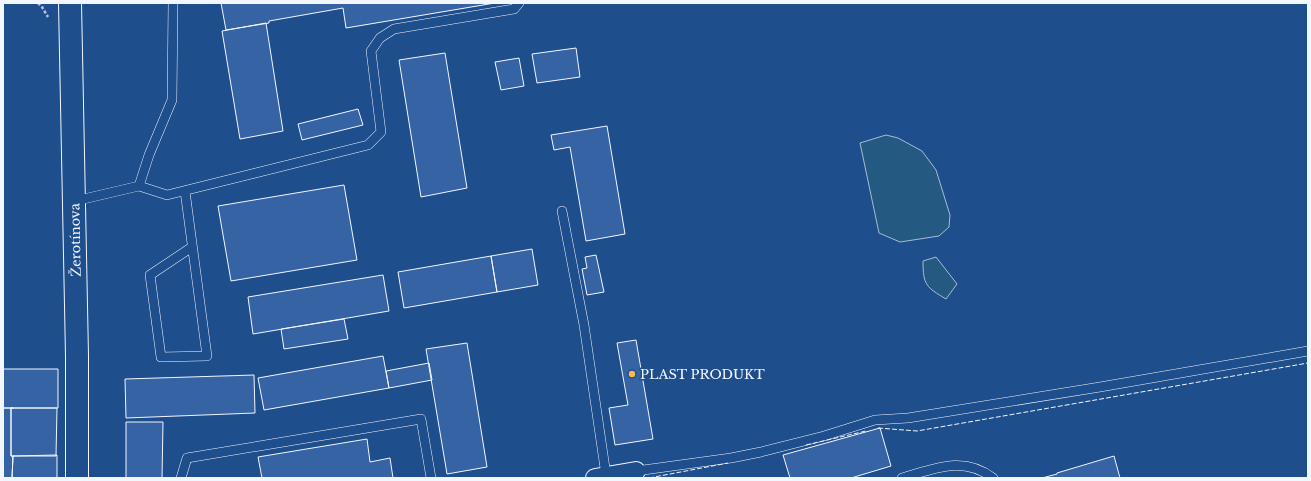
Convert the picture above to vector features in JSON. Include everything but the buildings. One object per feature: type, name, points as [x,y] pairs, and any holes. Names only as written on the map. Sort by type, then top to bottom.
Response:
[{"type":"street","name":"Žerotínova","points":[[70,3],[77,356],[77,478]]},
{"type":"street","points":[[601,477],[636,471]]},
{"type":"lane","points":[[139,186],[149,155],[172,100],[173,3]]},
{"type":"lane","points":[[74,202],[139,186],[167,195],[368,145],[382,132],[371,51],[380,38],[394,29],[514,9],[519,3]]},
{"type":"lane","points":[[185,191],[207,356],[161,357],[150,275],[192,247]]},
{"type":"lane","points":[[562,210],[584,325],[601,477]]},
{"type":"lane","points":[[636,471],[731,458],[762,452],[824,436],[875,420],[908,418],[1308,351]]},
{"type":"lane","points":[[181,478],[188,458],[421,419],[431,478]]},
{"type":"lane","points":[[902,478],[957,464],[969,465],[993,478]]},
{"type":"shaded area","points":[[886,135],[898,138],[922,151],[936,170],[950,215],[949,227],[939,236],[900,242],[879,233],[860,143]]},
{"type":"shaded area","points":[[936,257],[957,284],[946,299],[930,288],[925,280],[923,261]]},
{"type":"fence","points":[[878,428],[917,431],[1308,363]]},
{"type":"fence","points":[[806,445],[866,431]]},
{"type":"fence","points":[[649,478],[728,463]]},
{"type":"place","name":"PLAST PRODUKT","points":[[632,374]]}]
